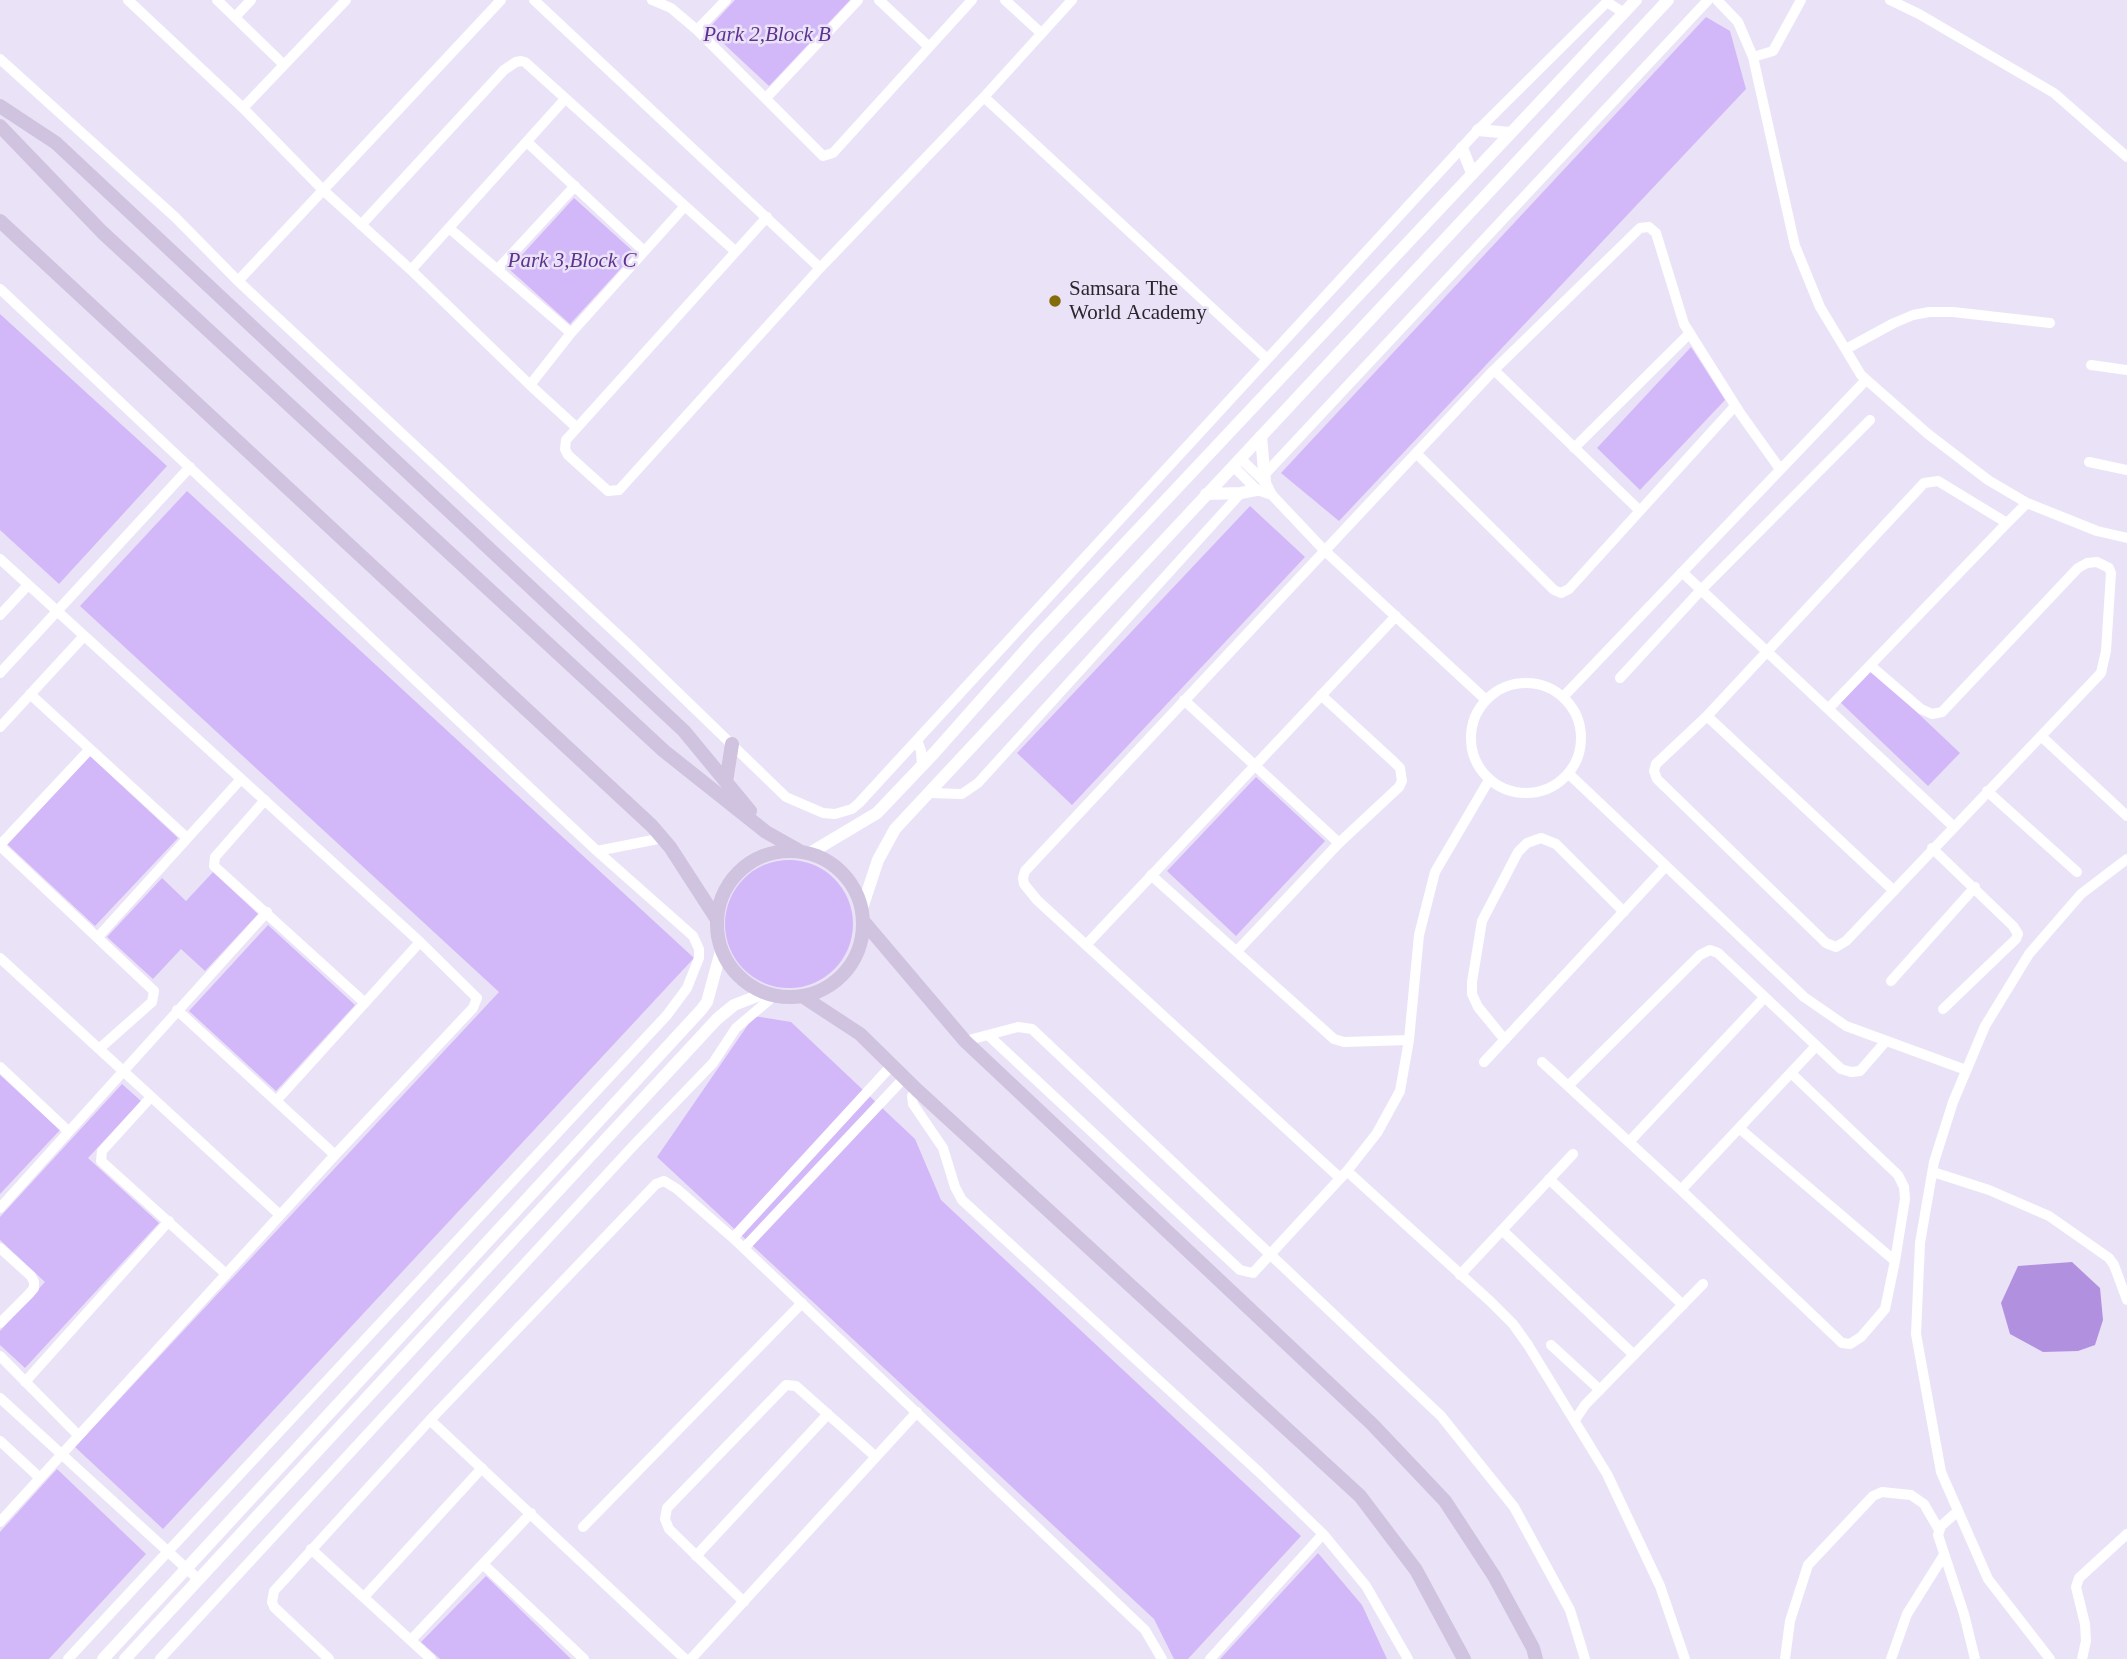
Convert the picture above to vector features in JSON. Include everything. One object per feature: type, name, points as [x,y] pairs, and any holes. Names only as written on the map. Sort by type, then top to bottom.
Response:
[{"type":"main road","points":[[0,106],[56,143],[684,731],[766,832]]},
{"type":"main road","points":[[0,126],[102,232],[664,751],[766,832],[836,865],[857,892],[863,915],[965,1041],[1372,1424],[1445,1501],[1494,1576],[1533,1648],[1536,1659]]},
{"type":"main road","points":[[0,221],[663,838],[716,918]]},
{"type":"main road","points":[[726,782],[732,744]]},
{"type":"main road","points":[[804,851],[772,852],[743,867],[729,882],[718,904],[716,918],[721,951],[741,980],[770,994],[802,996],[821,991],[837,980],[855,959],[863,915]]},
{"type":"main road","points":[[802,996],[860,1034],[916,1090],[1360,1496],[1416,1570],[1464,1659]]},
{"type":"street","points":[[128,0],[243,108],[323,190],[576,427]]},
{"type":"street","points":[[217,0],[283,64]]},
{"type":"street","points":[[235,17],[251,0]]},
{"type":"street","points":[[243,108],[346,0]]},
{"type":"street","points":[[238,281],[501,0]]},
{"type":"street","points":[[534,0],[820,268]]},
{"type":"street","points":[[652,0],[671,8],[697,30],[823,156],[828,156],[972,0]]},
{"type":"street","points":[[697,30],[726,0]]},
{"type":"street","points":[[766,98],[858,0]]},
{"type":"street","points":[[880,0],[928,46]]},
{"type":"street","points":[[1005,0],[1041,33]]},
{"type":"street","points":[[766,216],[566,440],[565,449],[568,455],[608,491],[619,490],[820,268],[984,97],[1072,0]]},
{"type":"street","points":[[804,851],[877,813],[1036,638],[1510,133],[1625,6],[1636,0]]},
{"type":"street","points":[[863,915],[878,860],[895,829],[1668,0]]},
{"type":"street","points":[[929,793],[962,793],[978,783],[1241,493],[1262,482],[1708,0]]},
{"type":"street","points":[[1717,0],[1738,22],[1753,57],[1795,246],[1820,307],[1866,380],[1961,462],[2027,503],[2097,531],[2127,538]]},
{"type":"street","points":[[1753,57],[1773,51],[1801,0]]},
{"type":"street","points":[[1890,0],[1919,14],[2054,93],[2127,157]]},
{"type":"street","points":[[0,59],[175,218],[238,281],[791,801],[823,813],[835,814],[852,809],[859,803],[1478,130],[1607,2],[1625,6]]},
{"type":"street","points":[[361,225],[504,71],[516,62],[525,62],[735,251]]},
{"type":"street","points":[[0,72],[13,70]]},
{"type":"street","points":[[984,97],[1266,358]]},
{"type":"street","points":[[411,270],[565,99]]},
{"type":"street","points":[[1478,130],[1510,133]]},
{"type":"street","points":[[527,142],[644,251]]},
{"type":"street","points":[[1462,148],[1472,173]]},
{"type":"street","points":[[498,269],[575,186]]},
{"type":"street","points":[[530,385],[570,333],[685,206]]},
{"type":"street","points":[[1685,1659],[1660,1586],[1607,1474],[1513,1324],[1086,945],[1029,891],[1023,878],[1025,871],[1494,370],[1640,228],[1649,227],[1656,233],[1685,324],[1735,406],[1780,469]]},
{"type":"street","points":[[450,228],[570,333]]},
{"type":"street","points":[[0,289],[698,942],[699,958],[687,988],[667,1015],[68,1659]]},
{"type":"street","points":[[1846,349],[1894,323],[1930,312],[2050,323]]},
{"type":"street","points":[[1574,447],[1690,333]]},
{"type":"street","points":[[2091,365],[2127,370]]},
{"type":"street","points":[[1494,370],[1639,510]]},
{"type":"street","points":[[1564,696],[1866,380]]},
{"type":"street","points":[[1416,453],[1554,590],[1561,593],[1569,589],[1735,406]]},
{"type":"street","points":[[1619,678],[1701,590],[1870,420]]},
{"type":"street","points":[[1261,436],[1262,482]]},
{"type":"street","points":[[1237,462],[1262,482],[1324,551],[1485,699]]},
{"type":"street","points":[[2089,463],[2127,470]]},
{"type":"street","points":[[0,673],[190,467]]},
{"type":"street","points":[[1871,666],[1921,709],[1931,714],[1942,712],[2078,568],[2097,562],[2109,568],[2111,573],[2105,664],[2101,673],[1846,941],[1836,947],[1826,943],[1657,779],[1654,771],[1656,764],[1707,716],[1924,483],[1938,481],[2007,523]]},
{"type":"street","points":[[1206,494],[1241,493]]},
{"type":"street","points":[[1828,709],[2027,503]]},
{"type":"street","points":[[0,559],[420,942],[477,998],[476,1003],[0,1522]]},
{"type":"street","points":[[1682,572],[1953,826]]},
{"type":"street","points":[[0,615],[28,584]]},
{"type":"street","points":[[1086,945],[1396,616]]},
{"type":"street","points":[[0,727],[84,636]]},
{"type":"street","points":[[1524,682],[1549,687],[1564,696],[1575,709],[1581,726],[1582,743],[1578,759],[1569,774],[1555,785],[1539,792],[1521,793],[1504,789],[1489,780],[1478,766],[1471,749],[1475,714],[1485,699],[1499,689],[1524,682]]},
{"type":"street","points":[[30,694],[187,838]]},
{"type":"street","points":[[1237,951],[1402,781],[1402,774],[1393,761],[1321,695]]},
{"type":"street","points":[[1184,700],[1339,843]]},
{"type":"street","points":[[1707,716],[1894,891]]},
{"type":"street","points":[[2041,736],[2127,816]]},
{"type":"street","points":[[917,740],[922,766]]},
{"type":"street","points":[[90,749],[0,846],[152,987],[152,1002],[99,1049]]},
{"type":"street","points":[[1569,774],[1804,997],[1846,1026],[1966,1070]]},
{"type":"street","points":[[98,937],[241,779]]},
{"type":"street","points":[[988,1035],[1240,1270],[1253,1273],[1344,1175],[1377,1133],[1400,1091],[1409,1040],[1419,935],[1435,872],[1489,780]]},
{"type":"street","points":[[1987,791],[2077,872]]},
{"type":"street","points":[[265,800],[215,857],[213,862],[216,870],[267,912],[365,1003]]},
{"type":"street","points":[[597,850],[663,838]]},
{"type":"street","points":[[1505,1040],[1478,1007],[1472,994],[1472,982],[1482,921],[1518,852],[1527,843],[1541,838],[1556,844],[1624,912]]},
{"type":"street","points":[[1932,848],[1975,887],[2014,926],[2018,934],[2016,939],[1943,1009]]},
{"type":"street","points":[[2050,1659],[1988,1579],[1941,1472],[1916,1334],[1920,1243],[1933,1172],[1953,1102],[1985,1026],[2029,954],[2081,894],[2127,859]]},
{"type":"street","points":[[1484,1062],[1665,867]]},
{"type":"street","points":[[1151,875],[1338,1041],[1409,1040]]},
{"type":"street","points":[[1891,981],[1975,887]]},
{"type":"street","points":[[0,1208],[267,912]]},
{"type":"street","points":[[276,1101],[420,942]]},
{"type":"street","points":[[1568,1086],[1700,955],[1710,950],[1718,953],[1841,1069],[1860,1071],[1886,1041]]},
{"type":"street","points":[[103,1659],[701,1010],[707,1002],[721,951]]},
{"type":"street","points":[[0,958],[280,1215]]},
{"type":"street","points":[[125,1659],[717,1019],[734,1005],[770,994]]},
{"type":"street","points":[[160,1659],[634,1144],[713,1063],[736,1028],[770,994]]},
{"type":"street","points":[[1629,1142],[1764,998]]},
{"type":"street","points":[[177,1010],[335,1155]]},
{"type":"street","points":[[965,1041],[1018,1027],[1026,1026],[1032,1029],[1441,1416],[1514,1507],[1570,1610],[1585,1659]]},
{"type":"street","points":[[1681,1190],[1816,1046]]},
{"type":"street","points":[[1542,1062],[1842,1343],[1850,1344],[1885,1310],[1905,1199],[1904,1186],[1898,1175],[1791,1073]]},
{"type":"street","points":[[733,1238],[892,1065]]},
{"type":"street","points":[[0,1067],[68,1131]]},
{"type":"street","points":[[744,1248],[905,1077]]},
{"type":"street","points":[[916,1090],[912,1096],[913,1104],[943,1148],[955,1187],[962,1200],[1260,1473],[1322,1534],[1366,1586],[1408,1659]]},
{"type":"street","points":[[151,1097],[102,1151],[100,1157],[105,1167],[226,1274]]},
{"type":"street","points":[[1739,1128],[1895,1261]]},
{"type":"street","points":[[1460,1275],[1573,1154]]},
{"type":"street","points":[[1933,1172],[1989,1190],[2049,1216],[2109,1258],[2127,1300]]},
{"type":"street","points":[[1549,1179],[1683,1305]]},
{"type":"street","points":[[329,1659],[272,1602],[274,1591],[430,1420],[660,1182],[669,1182],[744,1248],[1146,1630],[1162,1659]]},
{"type":"street","points":[[25,1382],[169,1221]]},
{"type":"street","points":[[1502,1230],[1634,1356]]},
{"type":"street","points":[[0,1248],[31,1276],[34,1288],[0,1323]]},
{"type":"street","points":[[1575,1420],[1600,1390],[1703,1284]]},
{"type":"street","points":[[583,1527],[802,1303]]},
{"type":"street","points":[[1550,1345],[1600,1390]]},
{"type":"street","points":[[0,1356],[78,1435]]},
{"type":"street","points":[[744,1602],[669,1530],[665,1519],[667,1508],[786,1385],[796,1386],[876,1457]]},
{"type":"street","points":[[0,1398],[198,1580]]},
{"type":"street","points":[[691,1659],[918,1412]]},
{"type":"street","points":[[696,1556],[828,1414]]},
{"type":"street","points":[[430,1420],[685,1659]]},
{"type":"street","points":[[0,1441],[40,1478]]},
{"type":"street","points":[[364,1597],[481,1468]]},
{"type":"street","points":[[1785,1659],[1790,1621],[1808,1566],[1873,1496],[1882,1492],[1911,1495],[1924,1504],[1939,1530],[1938,1535],[1964,1614],[1975,1659]]},
{"type":"street","points":[[1939,1530],[1958,1511]]},
{"type":"street","points":[[411,1640],[531,1513]]},
{"type":"street","points":[[1210,1659],[1322,1534]]},
{"type":"street","points":[[2082,1659],[2086,1641],[2085,1624],[2076,1587],[2079,1578],[2127,1535]]},
{"type":"street","points":[[312,1549],[431,1659]]},
{"type":"street","points":[[1891,1659],[1907,1614],[1944,1555]]},
{"type":"street","points":[[484,1565],[584,1659]]},
{"type":"green space","name":"Park 2,Block B","points":[[735,0],[850,0],[769,86],[708,29]]},
{"type":"green space","points":[[1706,17],[1730,31],[1746,89],[1339,521],[1281,473]]},
{"type":"green space","name":"Park 3,Block C","points":[[574,198],[635,253],[570,324],[509,269]]},
{"type":"green space","points":[[0,314],[167,466],[59,584],[0,530]]},
{"type":"green space","points":[[1691,347],[1725,400],[1640,490],[1597,448]]},
{"type":"green space","points":[[187,491],[694,958],[163,1529],[75,1447],[499,992],[80,606]]},
{"type":"green space","points":[[1250,506],[1305,557],[1072,805],[1017,753]]},
{"type":"green space","points":[[1871,669],[1960,753],[1928,786],[1840,702]]},
{"type":"green space","points":[[90,756],[178,838],[95,926],[7,844]]},
{"type":"green space","points":[[1256,777],[1325,841],[1236,936],[1167,871]]},
{"type":"green space","points":[[789,860],[814,865],[834,879],[848,899],[853,924],[848,949],[834,969],[814,983],[789,988],[764,983],[744,969],[730,949],[725,924],[730,899],[744,879],[764,865]]},
{"type":"green space","points":[[213,872],[258,914],[205,971],[181,949],[153,979],[107,937],[162,878],[186,901]]},
{"type":"green space","points":[[268,925],[355,1005],[276,1091],[189,1011]]},
{"type":"green space","points":[[754,1016],[791,1022],[915,1139],[941,1200],[1301,1536],[1188,1659],[1174,1659],[1154,1619],[657,1157]]},
{"type":"green space","points":[[0,1075],[60,1130],[0,1194]]},
{"type":"green space","points":[[122,1084],[141,1101],[88,1158],[159,1223],[25,1368],[0,1345],[0,1331],[45,1282],[0,1240],[0,1217]]},
{"type":"green space","points":[[57,1469],[146,1554],[49,1659],[0,1659],[0,1532]]},
{"type":"green space","points":[[1318,1553],[1362,1605],[1387,1659],[1220,1659]]},
{"type":"green space","points":[[486,1576],[571,1659],[440,1659],[421,1642]]},
{"type":"shaded area","points":[[2072,1262],[2100,1288],[2103,1320],[2095,1345],[2078,1351],[2043,1352],[2010,1334],[2001,1303],[2018,1266]]},
{"type":"place","name":"Samsara The World Academy","points":[[1055,301]]}]
